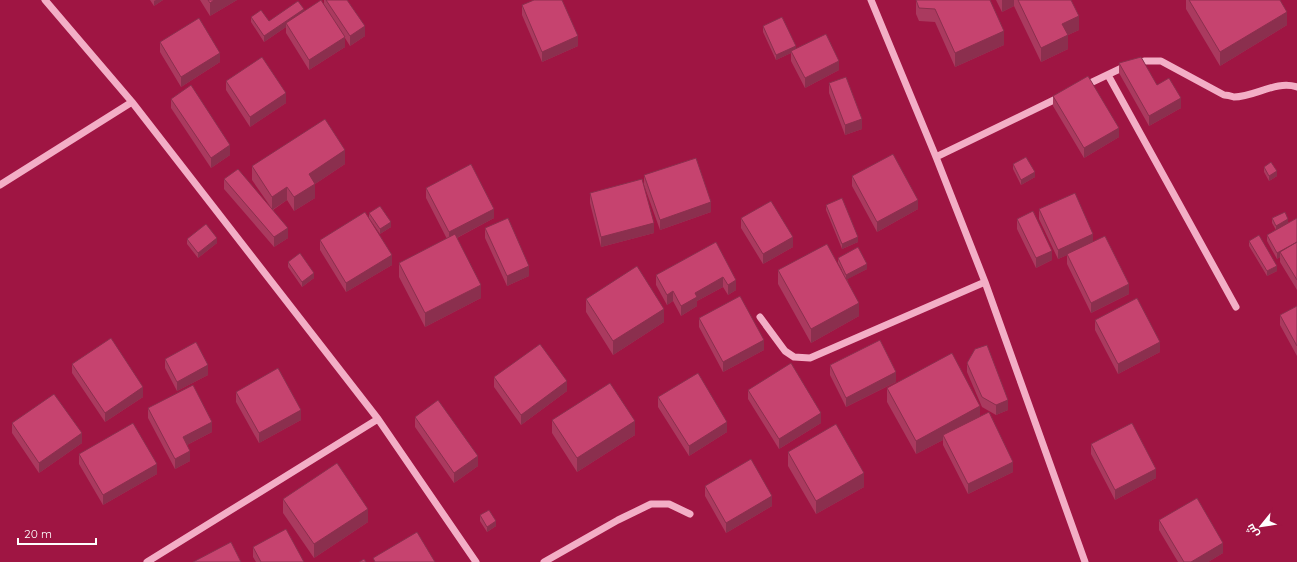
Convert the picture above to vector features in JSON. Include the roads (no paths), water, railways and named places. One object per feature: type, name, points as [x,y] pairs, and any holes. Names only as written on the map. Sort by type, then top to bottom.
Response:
[{"type":"street","points":[[46,0],[132,102],[378,419],[476,562]]},
{"type":"street","points":[[871,0],[936,156],[985,282],[1086,562]]},
{"type":"street","points":[[1079,88],[1128,65],[1145,61],[1161,61],[1224,95],[1234,97],[1282,85],[1297,87]]},
{"type":"street","points":[[1108,75],[1236,307]]},
{"type":"street","points":[[936,156],[1065,95]]},
{"type":"street","points":[[0,185],[132,102]]},
{"type":"street","points":[[760,317],[785,351],[794,357],[810,358],[985,282]]},
{"type":"street","points":[[148,562],[378,419]]},
{"type":"street","points":[[544,562],[618,520],[651,504],[669,504],[690,514]]}]
